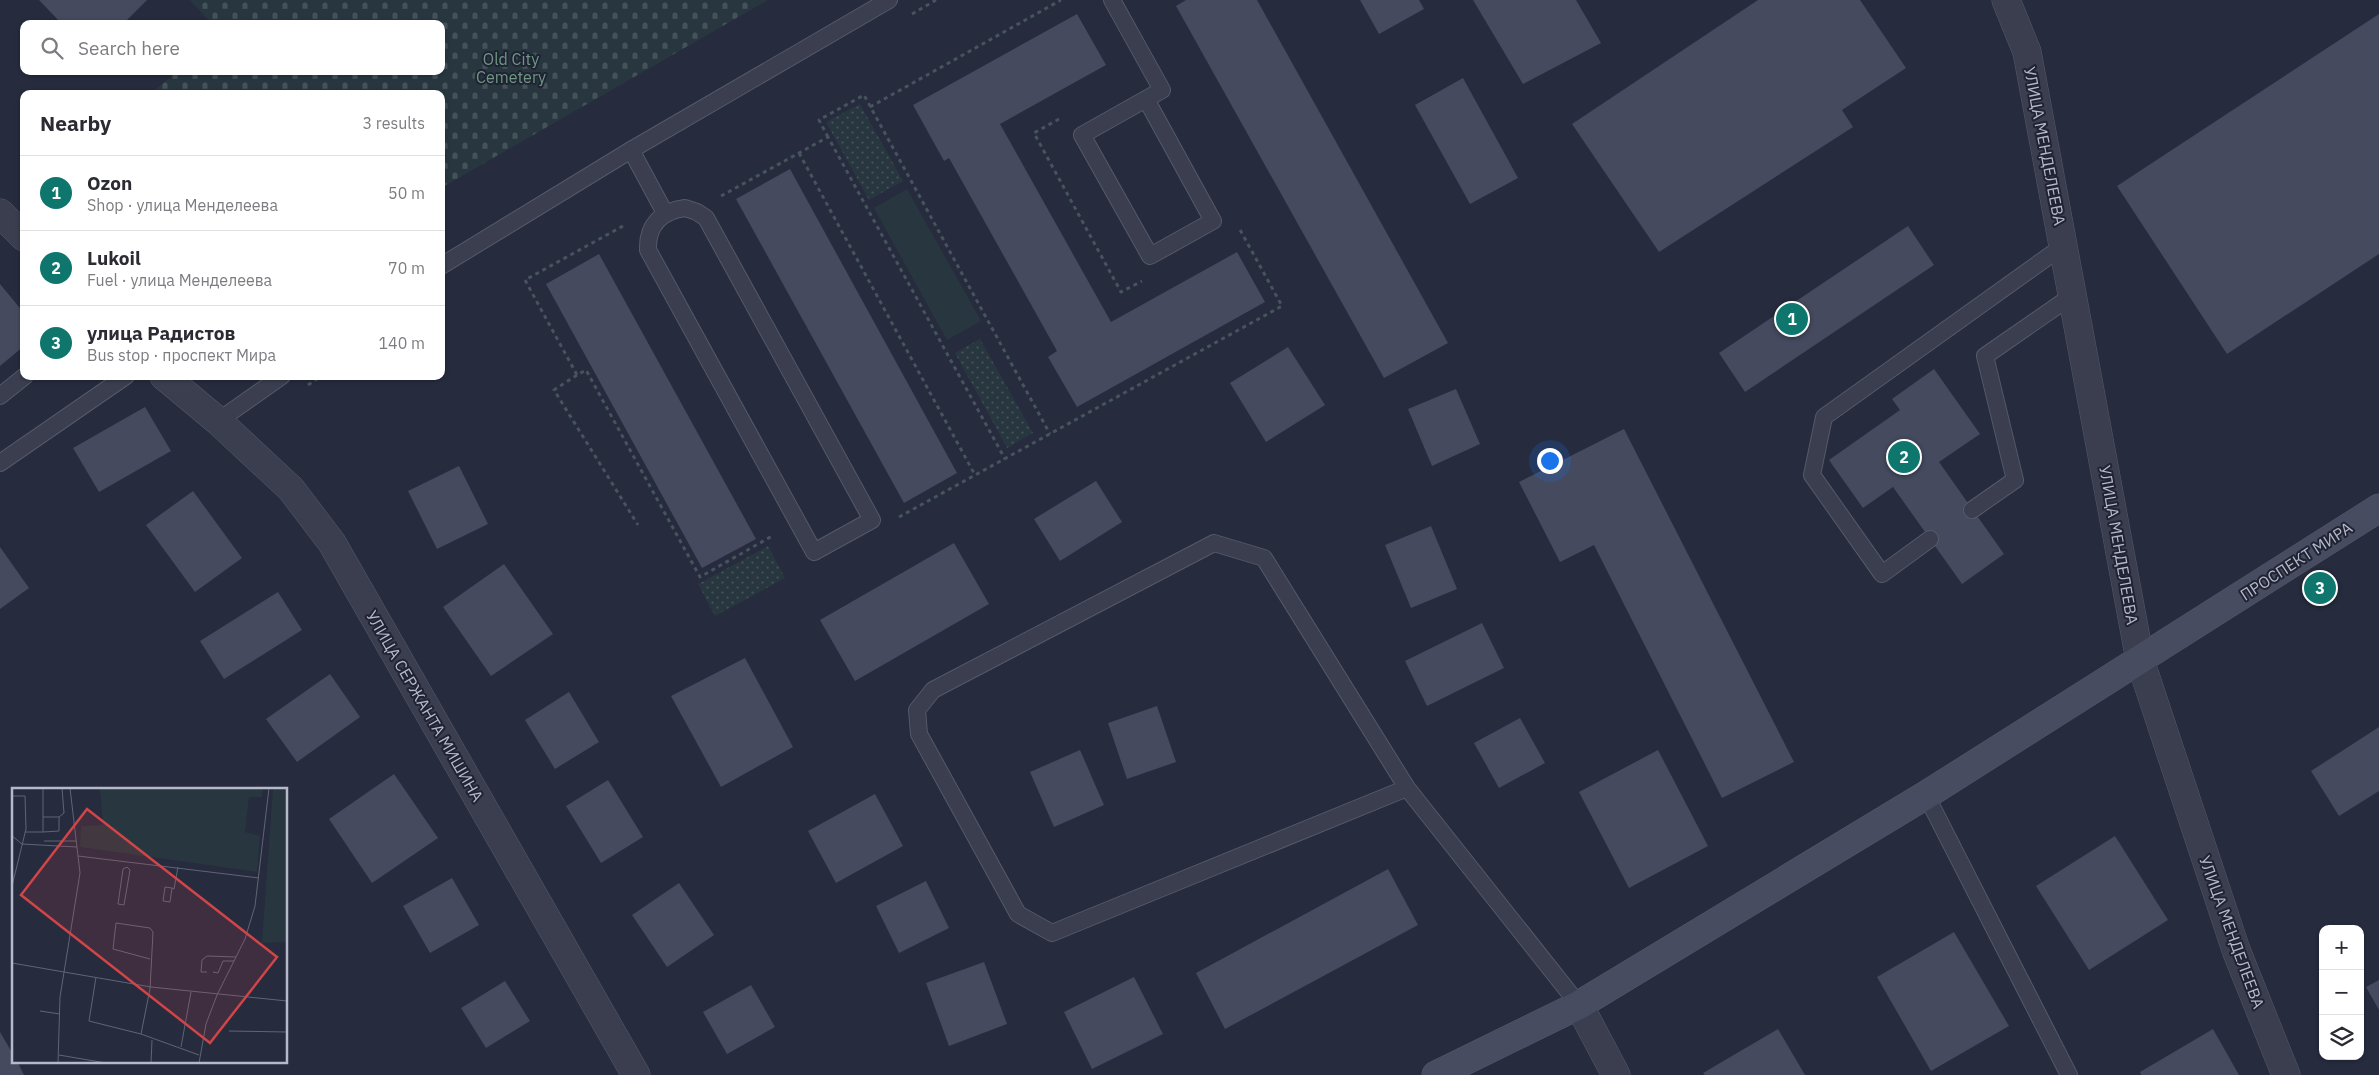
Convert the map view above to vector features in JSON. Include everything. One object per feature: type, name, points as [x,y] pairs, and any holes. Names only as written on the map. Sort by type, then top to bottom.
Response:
[{"type":"main road","name":"ПРОСПЕКТ МИРА","points":[[1436,1075],[1579,1005],[1926,794],[2379,508]]},
{"type":"street","name":"УЛИЦА МЕНДЕЛЕЕВА","points":[[2006,0],[2027,52],[2140,660],[2236,950],[2286,1075]]},
{"type":"street","points":[[0,213],[20,233]]},
{"type":"street","name":"УЛИЦА СЕРЖАНТА МИШИНА","points":[[169,380],[218,421],[291,489],[332,542],[636,1075]]},
{"type":"street","points":[[1579,1005],[1616,1075]]},
{"type":"lane","points":[[445,264],[631,150],[888,0]]},
{"type":"lane","points":[[1112,0],[1162,90],[1146,99],[1082,135],[1150,256],[1213,221],[1146,99]]},
{"type":"lane","points":[[631,150],[665,213]]},
{"type":"lane","points":[[685,208],[697,212],[706,218],[872,520],[814,552],[648,250],[647,240],[650,230],[665,213],[685,208]]},
{"type":"lane","points":[[1930,539],[1882,574],[1812,475],[1824,417],[2063,246]]},
{"type":"lane","points":[[1972,510],[2015,480],[1985,356],[2073,295]]},
{"type":"lane","points":[[0,396],[20,380]]},
{"type":"lane","points":[[0,463],[120,380]]},
{"type":"lane","points":[[218,421],[276,380]]},
{"type":"lane","points":[[1407,788],[1052,933],[1018,914],[919,734],[917,710],[933,690],[1214,543],[1264,558],[1407,788],[1579,1005]]},
{"type":"lane","points":[[1926,794],[2069,1075]]},
{"type":"path","points":[[870,107],[1061,0]]},
{"type":"path","points":[[1005,459],[819,120],[864,95],[1050,434]]},
{"type":"path","points":[[1067,115],[1034,133],[1121,292],[1146,278]]},
{"type":"path","points":[[716,199],[828,137]]},
{"type":"path","points":[[798,153],[975,475]]},
{"type":"path","points":[[577,375],[525,280],[630,223]]},
{"type":"path","points":[[872,520],[890,511],[894,520],[1282,306],[1239,228],[1230,232]]},
{"type":"path","points":[[638,525],[554,390],[586,370],[700,576],[781,532]]},
{"type":"path","points":[[305,387],[315,380]]},
{"type":"green space","name":"Old City Cemetery","points":[[190,0],[768,0],[445,186],[445,90],[155,90],[173,75],[445,75],[445,20],[208,20]]},
{"type":"green space","points":[[860,104],[903,181],[869,200],[826,122]]},
{"type":"green space","points":[[907,189],[981,321],[947,340],[874,208]]},
{"type":"green space","points":[[980,339],[1033,433],[1007,448],[955,353]]},
{"type":"green space","points":[[768,546],[785,578],[715,616],[698,584]]},
{"type":"building","points":[[39,0],[147,0],[127,20],[58,20]]},
{"type":"building","points":[[1186,0],[1257,0],[1448,343],[1384,378],[1176,6]]},
{"type":"building","points":[[1360,0],[1419,0],[1424,9],[1379,34]]},
{"type":"building","points":[[1473,0],[1576,0],[1601,43],[1523,84]]},
{"type":"building","points":[[1758,0],[1860,0],[1906,68],[1842,110],[1853,127],[1659,252],[1572,124]]},
{"type":"building","points":[[1077,14],[1106,65],[1000,124],[1111,322],[1237,252],[1265,302],[1077,407],[1048,357],[1057,351],[949,158],[944,161],[913,105]]},
{"type":"building","points":[[2379,14],[2379,254],[2227,354],[2117,186]]},
{"type":"building","points":[[1463,78],[1518,178],[1470,204],[1415,105]]},
{"type":"building","points":[[790,169],[957,473],[904,503],[736,199]]},
{"type":"building","points":[[1908,226],[1934,265],[1745,392],[1719,353]]},
{"type":"building","points":[[599,254],[756,539],[702,568],[546,284]]},
{"type":"building","points":[[0,284],[20,308],[20,349],[0,366]]},
{"type":"building","points":[[1288,347],[1325,405],[1266,442],[1230,383]]},
{"type":"building","points":[[1934,369],[1980,434],[1939,462],[2004,554],[1962,584],[1893,487],[1863,508],[1829,460],[1900,410],[1892,399]]},
{"type":"building","points":[[1456,389],[1480,444],[1432,466],[1408,409]]},
{"type":"building","points":[[145,407],[171,451],[99,492],[73,448]]},
{"type":"building","points":[[1624,429],[1794,762],[1722,798],[1594,545],[1560,562],[1519,482]]},
{"type":"building","points":[[459,466],[488,524],[437,549],[408,491]]},
{"type":"building","points":[[1096,481],[1122,522],[1060,561],[1034,519]]},
{"type":"building","points":[[193,491],[242,558],[195,592],[146,525]]},
{"type":"building","points":[[1431,526],[1457,589],[1411,608],[1385,545]]},
{"type":"building","points":[[954,543],[989,604],[855,681],[820,620]]},
{"type":"building","points":[[0,547],[29,588],[0,609]]},
{"type":"building","points":[[504,564],[553,634],[491,676],[443,607]]},
{"type":"building","points":[[278,592],[302,630],[224,679],[200,641]]},
{"type":"building","points":[[1482,623],[1504,668],[1427,706],[1405,661]]},
{"type":"building","points":[[745,658],[793,747],[721,787],[671,696]]},
{"type":"building","points":[[330,674],[360,717],[297,762],[266,719]]},
{"type":"building","points":[[569,692],[599,742],[555,769],[525,720]]},
{"type":"building","points":[[1157,706],[1176,762],[1127,779],[1108,723]]},
{"type":"building","points":[[1520,718],[1545,763],[1499,788],[1474,743]]},
{"type":"building","points":[[2379,727],[2379,791],[2339,816],[2311,771]]},
{"type":"building","points":[[1080,750],[1104,805],[1054,827],[1030,772]]},
{"type":"building","points":[[1658,750],[1708,846],[1629,888],[1579,792]]},
{"type":"building","points":[[394,774],[438,838],[372,883],[329,819]]},
{"type":"building","points":[[608,780],[643,837],[601,863],[566,806]]},
{"type":"building","points":[[875,794],[903,846],[836,883],[808,831]]},
{"type":"building","points":[[2115,836],[2168,920],[2089,970],[2036,886]]},
{"type":"building","points":[[1388,869],[1418,925],[1225,1029],[1196,973]]},
{"type":"building","points":[[452,878],[479,925],[430,953],[403,906]]},
{"type":"building","points":[[926,881],[949,928],[899,953],[876,906]]},
{"type":"building","points":[[679,883],[714,935],[667,967],[632,915]]},
{"type":"building","points":[[1954,932],[2009,1026],[1931,1071],[1877,977]]},
{"type":"building","points":[[984,962],[1007,1024],[949,1046],[926,983]]},
{"type":"building","points":[[1134,977],[1163,1034],[1092,1069],[1064,1012]]},
{"type":"building","points":[[2379,980],[2379,1010],[2366,987]]},
{"type":"building","points":[[505,981],[530,1021],[486,1048],[461,1008]]},
{"type":"building","points":[[751,985],[775,1027],[727,1054],[703,1012]]},
{"type":"building","points":[[1778,1029],[1805,1075],[1705,1075],[1703,1073]]},
{"type":"building","points":[[2213,1029],[2239,1075],[2141,1075],[2140,1072]]},
{"type":"building","points":[[0,1032],[12,1053],[12,1062],[18,1062],[24,1075],[0,1075]]},
{"type":"place","name":"Ozon","points":[[1792,319]]},
{"type":"place","name":"Lukoil","points":[[1904,457]]},
{"type":"place","name":"улица Радистов","points":[[2320,588]]}]
